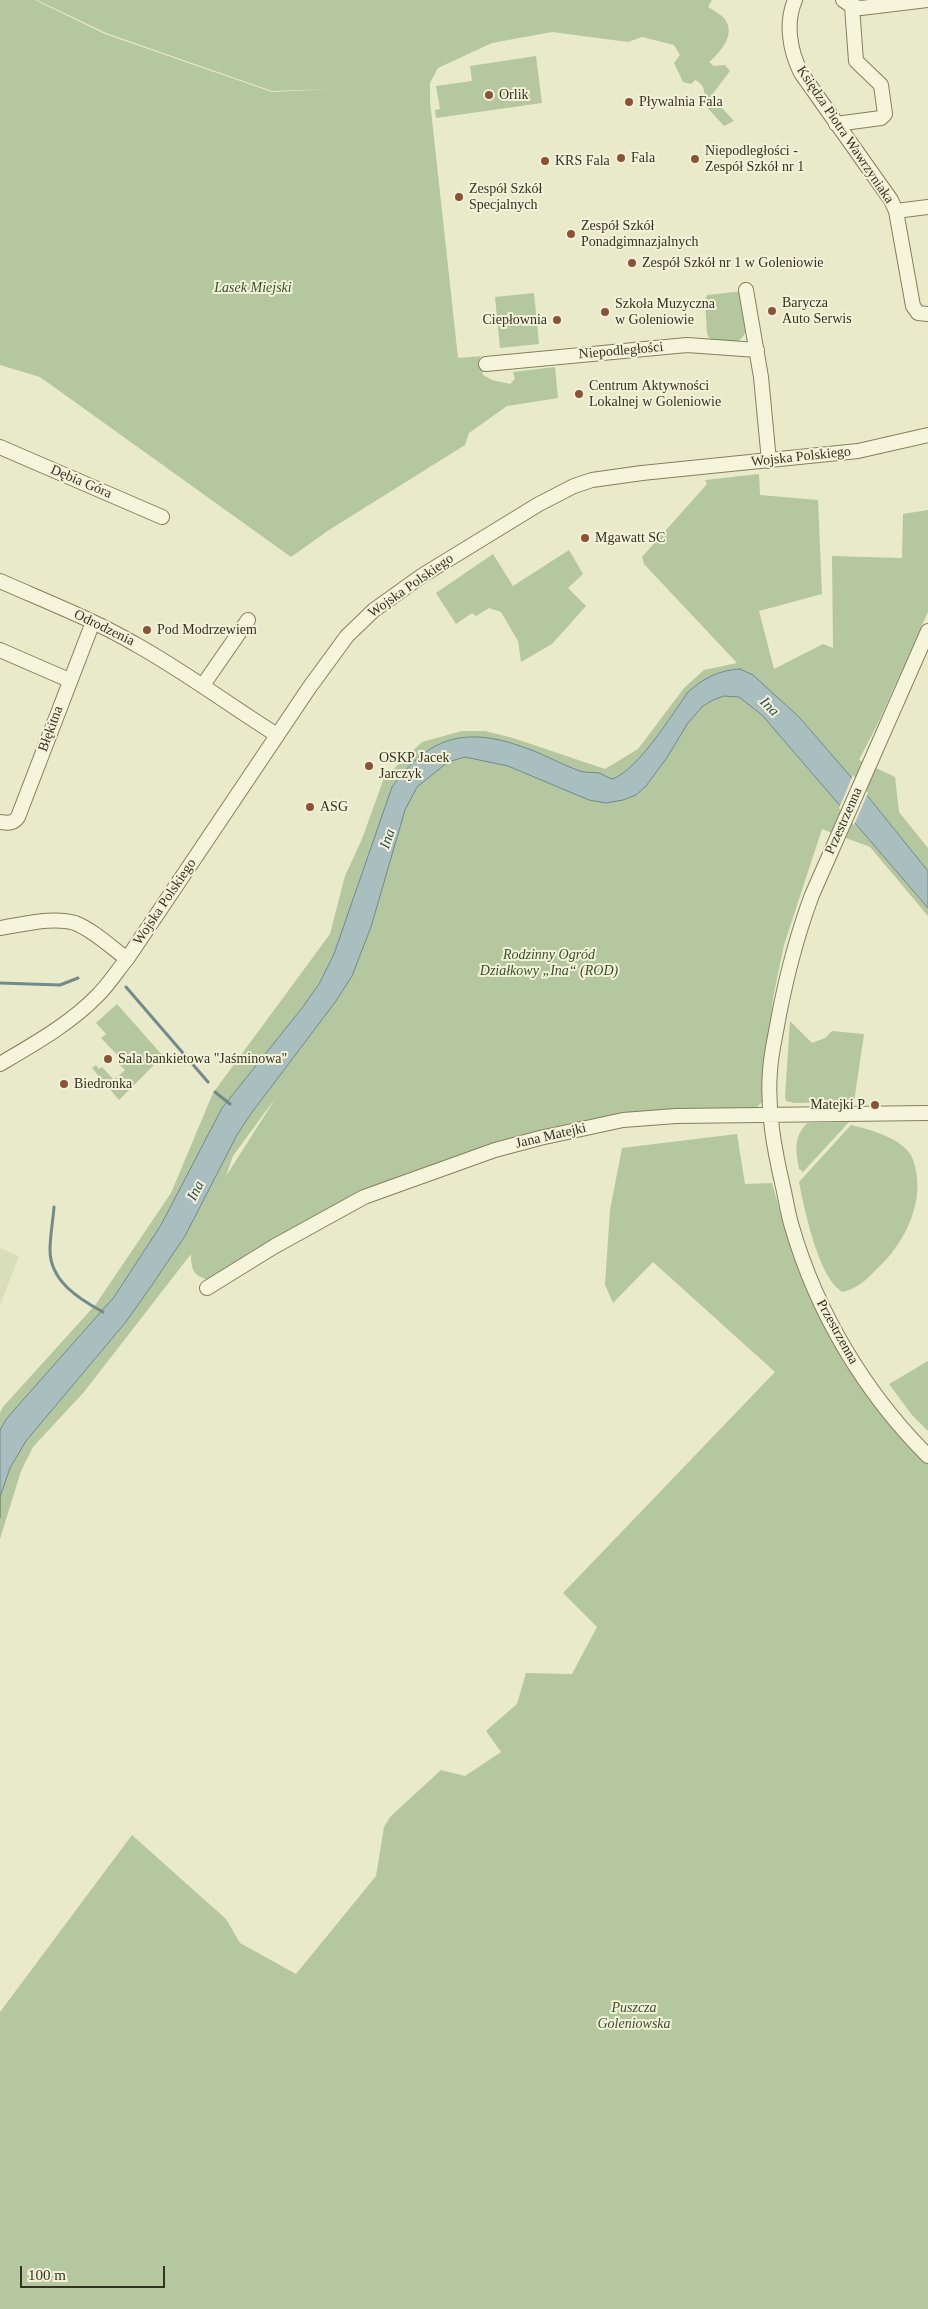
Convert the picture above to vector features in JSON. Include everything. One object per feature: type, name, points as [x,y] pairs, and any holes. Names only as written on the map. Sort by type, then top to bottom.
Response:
[{"type":"street","name":"Księdza Piotra Wawrzyniaka","points":[[796,0],[792,7],[790,23],[790,41],[794,60],[836,124],[884,190],[896,211],[913,306],[918,313],[928,314]]},
{"type":"street","points":[[836,124],[881,118],[885,114],[881,85],[856,61],[847,3],[861,8],[928,0]]},
{"type":"street","name":"Księdza Piotra Wawrzyniaka","points":[[896,211],[928,206]]},
{"type":"street","points":[[746,290],[757,350],[769,461]]},
{"type":"street","name":"Niepodległości","points":[[486,364],[694,345],[757,350]]},
{"type":"street","name":"Wojska Polskiego","points":[[0,1064],[60,1027],[88,1005],[106,987],[127,959],[277,735],[347,636],[374,610],[423,575],[539,504],[574,486],[602,478],[858,451],[928,435]]},
{"type":"street","name":"Dębia Góra","points":[[0,447],[162,517]]},
{"type":"street","name":"Odrodzenia","points":[[0,581],[92,622],[142,648],[203,685],[277,735]]},
{"type":"street","points":[[203,685],[248,620]]},
{"type":"street","name":"Błękitna","points":[[0,822],[14,822],[18,817],[92,622]]},
{"type":"street","name":"Przestrzenna","points":[[928,631],[799,929],[788,970],[770,1063],[774,1114],[773,1144],[792,1226],[812,1285],[846,1352],[892,1416],[928,1456]]},
{"type":"street","points":[[0,650],[69,680]]},
{"type":"street","points":[[0,928],[40,922],[72,922],[83,927],[127,959]]},
{"type":"street","name":"Jana Matejki","points":[[207,1288],[364,1197],[495,1150],[623,1120],[676,1116],[928,1113]]},
{"type":"green space","name":"Lasek Miejski","points":[[0,0],[35,0],[105,34],[272,92],[333,89],[272,91],[106,33],[37,0],[712,0],[708,7],[724,18],[729,30],[726,43],[709,62],[714,66],[725,65],[730,71],[711,96],[734,121],[724,126],[704,104],[704,93],[701,84],[695,80],[691,84],[683,82],[674,63],[680,55],[674,45],[642,37],[628,42],[552,32],[492,43],[438,68],[430,83],[430,101],[458,358],[482,356],[480,357],[483,375],[492,380],[510,384],[515,379],[513,372],[555,367],[558,398],[507,406],[469,433],[465,445],[329,530],[291,557],[40,377],[0,365]]},
{"type":"green space","name":"Orlik","points":[[536,56],[542,103],[436,118],[435,110],[440,109],[436,86],[472,81],[470,66]]},
{"type":"green space","points":[[744,291],[748,320],[745,334],[734,344],[718,343],[711,340],[707,333],[705,301],[707,295]]},
{"type":"green space","points":[[534,293],[539,344],[500,348],[495,297]]},
{"type":"green space","name":"Rodzinny Ogród Działkowy „Ina“ (ROD)","points":[[759,474],[760,495],[818,500],[822,594],[759,611],[774,669],[823,644],[833,648],[832,556],[902,558],[903,514],[928,510],[928,612],[878,723],[859,760],[895,777],[899,812],[928,848],[928,916],[870,847],[822,829],[784,945],[773,998],[763,1101],[756,1108],[624,1114],[444,1163],[210,1280],[194,1272],[191,1254],[84,1392],[33,1447],[21,1471],[0,1539],[0,1413],[3,1407],[96,1304],[171,1193],[213,1093],[330,934],[345,876],[362,839],[384,778],[422,742],[462,731],[485,731],[513,738],[605,769],[638,749],[684,688],[704,670],[737,663],[644,564],[642,557],[707,484],[705,480]],"holes":[[[277,1096],[226,1176],[233,1156]]]},
{"type":"green space","points":[[569,550],[583,574],[568,588],[586,606],[552,644],[521,662],[518,641],[501,612],[489,608],[476,616],[472,613],[456,624],[436,593],[493,554],[513,586]]},
{"type":"green space","points":[[117,1004],[163,1056],[119,1100],[92,1068],[96,1065],[99,1069],[102,1067],[114,1080],[125,1070],[119,1064],[123,1061],[101,1038],[106,1034],[96,1023]]},
{"type":"green space","points":[[790,1021],[812,1043],[825,1038],[832,1031],[864,1034],[854,1102],[794,1103],[786,1101]]},
{"type":"green space","points":[[849,1122],[803,1172],[799,1169],[797,1144],[799,1134],[807,1123]]},
{"type":"green space","points":[[851,1125],[884,1135],[906,1149],[911,1155],[916,1169],[917,1184],[916,1199],[908,1227],[892,1253],[864,1281],[843,1292],[834,1285],[820,1259],[809,1225],[799,1182]]},
{"type":"green space","name":"Puszcza Goleniowska","points":[[737,1134],[745,1184],[772,1183],[804,1278],[817,1308],[847,1365],[865,1393],[886,1420],[928,1465],[928,2309],[0,2309],[0,2012],[132,1835],[226,1919],[240,1943],[296,1974],[376,1876],[384,1827],[390,1817],[441,1770],[465,1776],[501,1752],[486,1731],[517,1704],[526,1673],[572,1674],[597,1627],[563,1593],[775,1372],[653,1262],[613,1303],[605,1285],[610,1210],[622,1148]]},
{"type":"green space","points":[[0,1248],[19,1256],[0,1305]]},
{"type":"green space","points":[[928,1361],[928,1431],[912,1415],[889,1384]]},
{"type":"water","name":"Ina","points":[[740,669],[753,675],[799,717],[870,799],[928,871],[928,908],[762,715],[739,697],[724,696],[703,706],[688,723],[666,759],[646,786],[636,795],[623,800],[606,803],[589,800],[508,766],[465,757],[448,762],[417,787],[405,810],[371,927],[352,976],[336,1001],[237,1135],[185,1236],[150,1288],[125,1323],[26,1441],[10,1468],[0,1497],[0,1430],[7,1418],[114,1297],[161,1225],[222,1108],[319,984],[334,954],[392,787],[406,770],[434,747],[449,740],[483,737],[530,749],[580,771],[599,773],[613,779],[634,764],[644,753],[688,692],[712,676],[725,671]]},
{"type":"pier","points":[[853,775],[868,793],[854,825],[839,808]]},
{"type":"waterway","points":[[0,983],[60,985],[78,978]]},
{"type":"waterway","points":[[126,987],[208,1082]]},
{"type":"waterway","points":[[215,1092],[230,1104]]},
{"type":"waterway","points":[[54,1207],[50,1250],[51,1261],[55,1271],[60,1280],[76,1295],[103,1312]]},
{"type":"place","name":"Orlik","points":[[489,95]]},
{"type":"place","name":"Pływalnia Fala","points":[[629,102]]},
{"type":"place","name":"Fala","points":[[621,158]]},
{"type":"place","name":"Niepodległości - Zespół Szkół nr 1","points":[[695,159]]},
{"type":"place","name":"KRS Fala","points":[[545,161]]},
{"type":"place","name":"Zespół Szkół Specjalnych","points":[[459,197]]},
{"type":"place","name":"Zespół Szkół Ponadgimnazjalnych","points":[[571,234]]},
{"type":"place","name":"Zespół Szkół nr 1 w Goleniowie","points":[[632,263]]},
{"type":"place","name":"Barycza Auto Serwis","points":[[772,311]]},
{"type":"place","name":"Szkoła Muzyczna w Goleniowie","points":[[605,312]]},
{"type":"place","name":"Ciepłownia","points":[[557,320]]},
{"type":"place","name":"Centrum Aktywności Lokalnej w Goleniowie","points":[[579,394]]},
{"type":"place","name":"Mgawatt SC","points":[[585,538]]},
{"type":"place","name":"Pod Modrzewiem","points":[[147,630]]},
{"type":"place","name":"OSKP Jacek Jarczyk","points":[[369,766]]},
{"type":"place","name":"ASG","points":[[310,807]]},
{"type":"place","name":"Sala bankietowa \"Jaśminowa\"","points":[[108,1059]]},
{"type":"place","name":"Biedronka","points":[[64,1084]]},
{"type":"place","name":"Matejki P","points":[[875,1105]]}]
